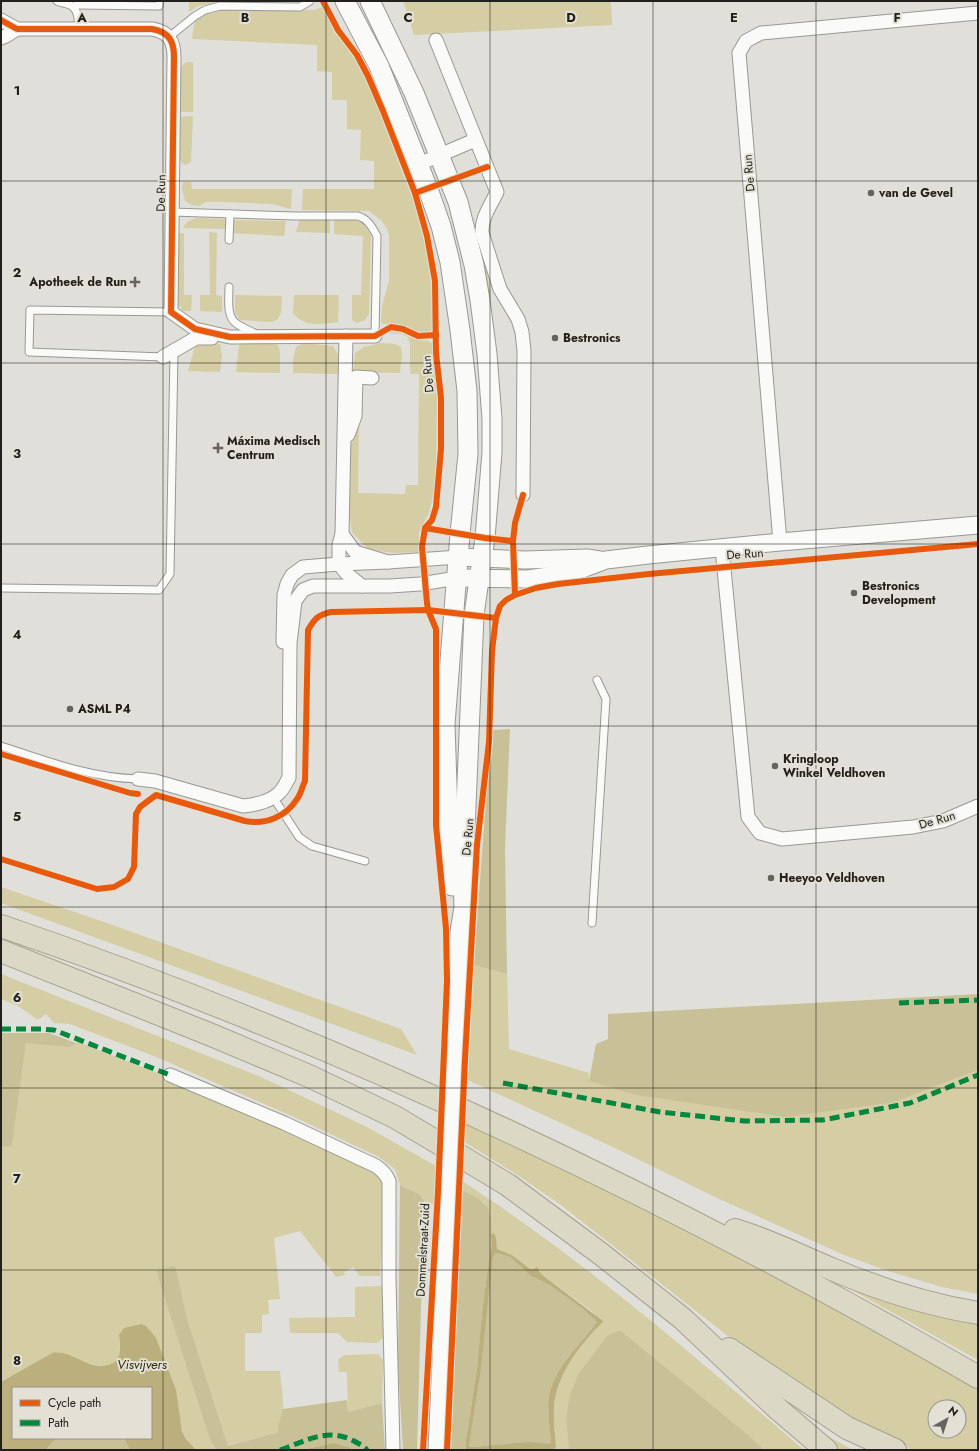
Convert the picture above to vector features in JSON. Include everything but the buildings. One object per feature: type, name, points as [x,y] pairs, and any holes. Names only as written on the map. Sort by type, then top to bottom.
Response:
[{"type":"highway","points":[[1,926],[60,946],[193,996],[324,1049],[478,1117],[684,1216],[978,1377]]},
{"type":"highway","points":[[1,951],[209,1034],[309,1076],[395,1117],[508,1185],[601,1254],[682,1319],[778,1409],[826,1450]]},
{"type":"highway","points":[[684,1216],[741,1232],[882,1289],[936,1305],[978,1313]]},
{"type":"highway","points":[[682,1319],[847,1428],[895,1450]]},
{"type":"main road","name":"De Run","points":[[345,1],[379,66],[419,164],[441,226],[457,299],[467,391],[468,454],[445,724],[448,816],[453,899],[460,932]]},
{"type":"main road","name":"De Run","points":[[370,1],[414,93],[458,202],[466,230],[480,300],[487,354],[492,419],[492,452],[485,538],[478,578],[473,627],[464,907],[460,932],[455,1055]]},
{"type":"main road","name":"Dommelstraat-Zuid","points":[[438,1450],[455,1055]]},
{"type":"street","name":"De Run","points":[[780,542],[739,53],[746,41],[762,33],[978,12]]},
{"type":"street","points":[[1,20],[17,29],[152,30],[160,31],[169,37]]},
{"type":"street","points":[[1,38],[17,29]]},
{"type":"street","name":"De Run","points":[[169,37],[174,46],[171,312],[195,330],[230,337],[375,336]]},
{"type":"street","points":[[436,40],[497,192],[484,219],[482,233],[500,289],[518,319],[522,332],[524,351],[523,495]]},
{"type":"street","points":[[419,164],[475,140]]},
{"type":"street","points":[[346,336],[345,442],[342,534],[339,545],[339,564],[346,573],[362,586]]},
{"type":"street","points":[[169,354],[196,338],[230,337]]},
{"type":"street","points":[[345,442],[355,416],[356,377],[372,378]]},
{"type":"street","name":"De Run","points":[[342,534],[355,552],[388,562],[459,557],[524,560],[586,558],[606,560],[780,542],[978,525]]},
{"type":"street","name":"De Run","points":[[722,548],[748,817],[760,833],[782,839],[914,828],[943,821],[978,806]]},
{"type":"street","name":"De Run","points":[[290,689],[290,644],[295,601],[303,590],[313,586],[390,586],[420,584],[457,578],[528,579],[569,573],[606,560]]},
{"type":"street","points":[[138,779],[155,781],[243,806],[252,805],[273,797],[280,792],[289,778],[290,689],[283,644],[284,595],[286,584],[292,575],[303,567],[388,562]]},
{"type":"street","points":[[170,1075],[284,1123],[376,1166],[381,1169],[387,1177],[389,1181],[389,1281],[393,1450]]},
{"type":"lane","points":[[57,1],[74,7],[77,14],[79,29]]},
{"type":"lane","points":[[76,5],[159,6],[160,1]]},
{"type":"lane","points":[[169,37],[195,16],[205,10],[220,6],[300,7],[310,1]]},
{"type":"lane","name":"De Run","points":[[172,212],[358,216],[363,218],[371,225],[377,236],[375,336]]},
{"type":"lane","points":[[229,240],[230,214]]},
{"type":"lane","points":[[229,287],[231,318],[237,324],[261,337]]},
{"type":"lane","points":[[1,588],[159,590],[170,574],[169,354],[28,352],[30,310],[171,312]]},
{"type":"lane","points":[[592,923],[606,699],[597,680]]},
{"type":"lane","points":[[1,746],[94,774],[124,779],[138,779]]},
{"type":"lane","points":[[273,797],[299,837],[312,846],[365,861]]},
{"type":"shaded area","points":[[189,1],[298,1],[214,3],[198,6],[189,12]]},
{"type":"shaded area","points":[[403,1],[611,1],[612,25],[414,35]]},
{"type":"shaded area","points":[[323,7],[334,32],[350,50],[370,87],[418,213],[427,254],[432,292],[431,331],[423,333],[414,331],[407,326],[383,324],[381,322],[382,307],[389,280],[389,235],[382,221],[369,211],[302,210],[303,189],[374,189],[374,161],[360,160],[361,130],[347,129],[347,100],[332,100],[332,72],[317,71],[317,45],[192,39],[197,18],[217,11],[252,9],[314,10]]},
{"type":"shaded area","points":[[186,62],[193,62],[193,112],[180,112],[181,67]]},
{"type":"shaded area","points":[[193,116],[191,162],[185,165],[180,161],[179,117]]},
{"type":"shaded area","points":[[183,182],[191,182],[192,189],[292,189],[291,209],[272,204],[223,202],[206,202],[199,206],[192,205],[185,201],[182,188]]},
{"type":"shaded area","points":[[196,218],[226,219],[227,229],[183,228],[187,222]]},
{"type":"shaded area","points":[[300,219],[330,219],[330,233],[296,232]]},
{"type":"shaded area","points":[[334,219],[356,220],[364,225],[371,236],[369,314],[365,320],[357,323],[352,320],[352,295],[361,295],[363,236],[334,234]]},
{"type":"shaded area","points":[[232,220],[286,221],[284,236],[231,233]]},
{"type":"shaded area","points":[[209,232],[217,233],[216,295],[222,296],[222,312],[200,311],[200,295],[210,295]]},
{"type":"shaded area","points":[[179,233],[184,233],[184,295],[192,295],[191,311],[183,311],[178,304]]},
{"type":"shaded area","points":[[482,249],[491,293],[486,294],[478,250]]},
{"type":"shaded area","points":[[235,295],[282,296],[281,313],[277,320],[271,322],[240,320],[235,312]]},
{"type":"shaded area","points":[[294,295],[339,295],[338,322],[313,324],[298,318],[293,313]]},
{"type":"shaded area","points":[[390,332],[401,333],[417,340],[427,341],[433,345],[437,397],[436,470],[434,491],[429,513],[419,532],[419,552],[394,553],[369,550],[352,532],[349,511],[351,446],[359,422],[358,493],[405,494],[406,485],[418,485],[419,374],[410,374],[410,345],[408,337],[402,334]]},
{"type":"shaded area","points":[[246,343],[272,343],[278,345],[280,352],[280,373],[236,372],[239,345]]},
{"type":"shaded area","points":[[303,343],[333,346],[339,356],[338,374],[293,373],[293,359],[296,347]]},
{"type":"shaded area","points":[[380,343],[395,344],[401,347],[402,354],[400,373],[353,372],[355,353],[364,347]]},
{"type":"shaded area","points":[[220,344],[222,356],[220,372],[188,371],[195,346]]},
{"type":"shaded area","points":[[510,729],[505,848],[507,974],[474,965],[491,730]]},
{"type":"shaded area","points":[[1,887],[110,924],[401,1029],[417,1055],[1,903]]},
{"type":"shaded area","points":[[474,965],[507,974],[509,1049],[589,1073],[589,1081],[895,1102],[978,1070],[978,1294],[942,1287],[888,1271],[844,1255],[717,1198],[615,1148],[468,1080]]},
{"type":"shaded area","points":[[1,974],[261,1077],[365,1126],[436,1166],[434,1204],[424,1201],[419,1194],[400,1185],[395,1169],[379,1157],[303,1121],[154,1056],[70,1024],[54,1023],[46,1014],[38,1020],[18,1006],[1,999]]},
{"type":"shaded area","points":[[978,994],[978,1070],[895,1102],[786,1117],[636,1095],[589,1081],[596,1044],[608,1039],[608,1014]]},
{"type":"shaded area","points":[[1,1033],[49,1033],[76,1043],[70,1047],[26,1043],[12,1146],[1,1147]]},
{"type":"shaded area","points":[[26,1042],[70,1047],[78,1042],[170,1078],[374,1169],[383,1180],[384,1209],[380,1276],[360,1276],[353,1267],[344,1272],[345,1275],[336,1277],[300,1231],[274,1238],[280,1299],[268,1300],[269,1314],[262,1315],[262,1333],[245,1333],[245,1371],[280,1371],[283,1414],[278,1427],[278,1432],[228,1446],[188,1322],[175,1265],[156,1271],[207,1431],[211,1442],[217,1450],[196,1450],[192,1446],[184,1434],[179,1415],[119,1335],[119,1357],[112,1365],[95,1365],[52,1353],[1,1382],[1,1147],[12,1146]]},
{"type":"shaded area","points":[[463,1122],[607,1189],[821,1301],[978,1389],[978,1450],[913,1450],[882,1437],[829,1408],[752,1355],[561,1205],[516,1174],[463,1141]]},
{"type":"shaded area","points":[[462,1181],[507,1211],[595,1276],[680,1344],[804,1450],[764,1450],[621,1331],[569,1398],[566,1419],[569,1450],[518,1450],[556,1447],[554,1407],[559,1384],[578,1350],[603,1322],[589,1309],[541,1274],[539,1270],[530,1269],[512,1255],[497,1249],[496,1241],[491,1234],[484,1203],[462,1190]]},
{"type":"shaded area","points":[[400,1185],[419,1194],[424,1201],[417,1450],[403,1450],[398,1364]]},
{"type":"shaded area","points":[[462,1190],[479,1199],[488,1208],[491,1218],[492,1245],[482,1313],[477,1369],[466,1440],[466,1450],[451,1450]]},
{"type":"shaded area","points":[[496,1253],[510,1257],[531,1276],[548,1284],[583,1309],[597,1322],[574,1350],[567,1362],[548,1409],[551,1442],[549,1444],[539,1443],[469,1446],[481,1370],[493,1257]]},
{"type":"shaded area","points":[[175,1265],[188,1322],[228,1446],[278,1432],[278,1426],[283,1409],[347,1400],[348,1412],[382,1403],[385,1450],[353,1450],[349,1447],[334,1443],[301,1450],[217,1450],[211,1442],[207,1431],[156,1271]]},
{"type":"shaded area","points":[[380,1286],[386,1289],[384,1337],[377,1343],[347,1342],[338,1333],[290,1333],[289,1318],[355,1317],[355,1287]]},
{"type":"shaded area","points":[[853,1288],[978,1323],[978,1360],[852,1290]]},
{"type":"shaded area","points":[[621,1331],[748,1435],[764,1450],[569,1450],[566,1419],[569,1398],[578,1375],[607,1336]]},
{"type":"shaded area","points":[[378,1354],[383,1360],[382,1403],[348,1412],[347,1372],[339,1372],[338,1360],[344,1355]]},
{"type":"shaded area","points":[[826,1435],[853,1450],[837,1450],[823,1438]]},
{"type":"shaded area","points":[[55,1439],[124,1439],[130,1450],[46,1450]]},
{"type":"water","points":[[494,1233],[497,1249],[512,1255],[530,1269],[537,1267],[541,1274],[603,1321],[578,1350],[559,1383],[554,1407],[556,1447],[554,1449],[466,1450],[466,1440],[477,1369],[482,1313],[492,1245],[491,1235]],"holes":[[[496,1253],[510,1257],[531,1276],[548,1284],[583,1309],[597,1322],[561,1368],[551,1389],[548,1404],[551,1442],[549,1444],[530,1442],[471,1447],[469,1446],[481,1370],[493,1257]]]},
{"type":"water","name":"Visvijvers","points":[[142,1324],[147,1327],[156,1338],[176,1390],[182,1431],[186,1439],[196,1450],[130,1450],[124,1439],[152,1439],[152,1387],[12,1387],[12,1439],[55,1439],[46,1450],[1,1450],[1,1382],[52,1353],[67,1354],[96,1366],[111,1364],[115,1362],[119,1356],[119,1335],[124,1328]]},
{"type":"water","points":[[334,1443],[349,1447],[353,1450],[301,1450]]},
{"type":"marked path","points":[[899,1003],[978,1000]]},
{"type":"marked path","points":[[1,1029],[54,1030],[170,1075]]},
{"type":"marked path","points":[[503,1083],[660,1112],[744,1121],[823,1120],[910,1103],[978,1075]]},
{"type":"marked path","points":[[280,1450],[326,1435],[344,1437],[363,1446],[367,1450]]},
{"type":"cycle path","points":[[323,1],[338,30],[357,55],[383,111],[415,193],[427,236],[435,281],[436,353],[441,398],[441,449],[436,507],[432,520],[425,528],[422,547],[428,610],[436,629],[436,825],[446,929],[447,981],[438,1192],[423,1450]]},
{"type":"cycle path","points":[[1,20],[17,29],[152,29],[163,32],[172,42],[174,57],[171,312],[195,329],[230,337],[375,336],[391,327],[403,329],[418,336],[436,335]]},
{"type":"cycle path","points":[[415,193],[487,167]]},
{"type":"cycle path","points":[[515,595],[513,541],[515,523],[523,495]]},
{"type":"cycle path","points":[[425,528],[513,541]]},
{"type":"cycle path","points":[[447,1450],[465,1059],[477,845],[489,742],[492,651],[496,618],[500,606],[506,600],[515,595],[536,588],[558,584],[649,574],[978,544]]},
{"type":"cycle path","points":[[1,859],[97,889],[114,887],[128,879],[134,867],[136,814],[140,807],[156,795],[245,821],[267,821],[281,815],[287,811],[300,795],[305,781],[308,630],[317,618],[323,614],[331,612],[428,610],[496,618]]},
{"type":"cycle path","points":[[1,754],[130,793],[138,794]]},
{"type":"place","name":"van de Gevel","points":[[871,193]]},
{"type":"place","name":"Apotheek de Run","points":[[135,282]]},
{"type":"place","name":"Bestronics","points":[[555,338]]},
{"type":"place","name":"Máxima Medisch Centrum","points":[[218,448]]},
{"type":"place","name":"Bestronics Development","points":[[854,593]]},
{"type":"place","name":"ASML P4","points":[[70,709]]},
{"type":"place","name":"Kringloop Winkel Veldhoven","points":[[775,766]]},
{"type":"place","name":"Heeyoo Veldhoven","points":[[771,878]]}]
